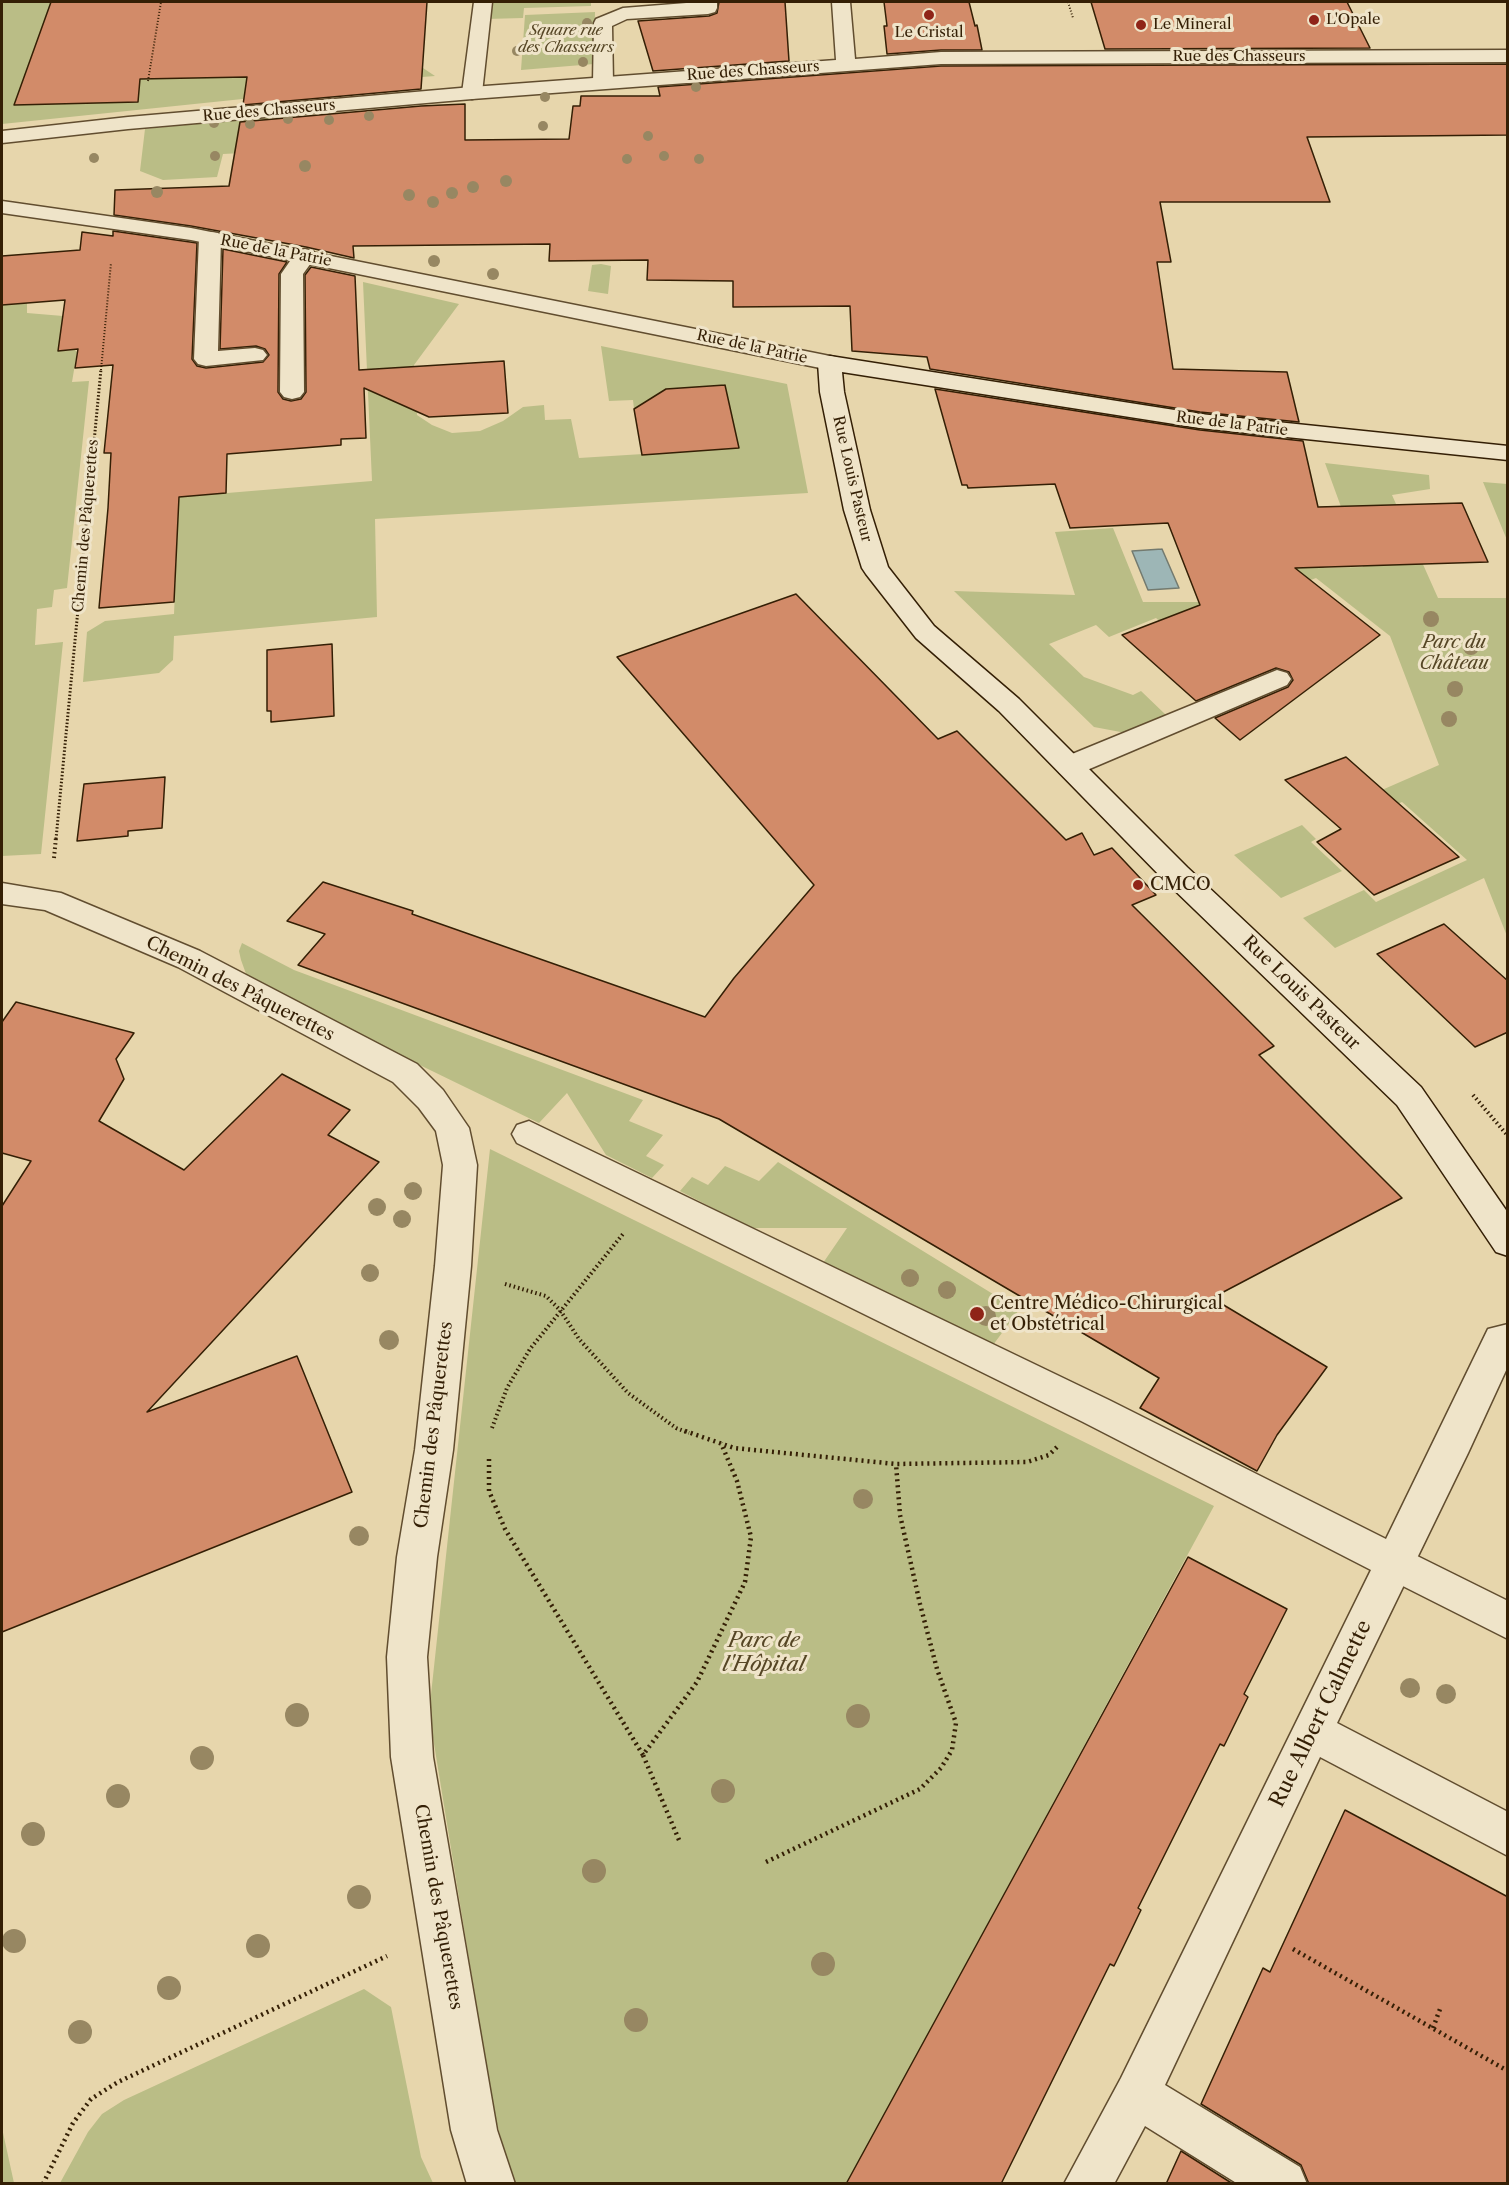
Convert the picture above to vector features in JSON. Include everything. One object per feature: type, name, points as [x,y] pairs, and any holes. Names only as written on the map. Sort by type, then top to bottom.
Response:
[{"type":"street","points":[[472,93],[483,2]]},
{"type":"street","points":[[603,83],[603,23],[622,14],[708,8],[708,2]]},
{"type":"street","points":[[841,2],[846,64]]},
{"type":"street","points":[[497,21],[497,44]]},
{"type":"street","name":"Rue des Chasseurs","points":[[2,137],[145,121],[472,93],[941,58],[1508,56]]},
{"type":"street","points":[[495,92],[496,68]]},
{"type":"street","name":"Rue de la Patrie","points":[[2,207],[210,238],[830,363],[1200,421],[1508,453]]},
{"type":"street","points":[[210,238],[206,359],[255,355]]},
{"type":"street","points":[[292,392],[292,274],[305,256]]},
{"type":"street","name":"Rue Louis Pasteur","points":[[830,363],[832,392],[857,510],[875,568],[925,632],[1010,705],[1176,874],[1409,1096],[1508,1242]]},
{"type":"street","points":[[1070,766],[1277,679]]},
{"type":"street","name":"Chemin des Pâquerettes","points":[[2,894],[50,900],[189,959],[405,1073],[431,1099],[452,1128],[460,1165],[453,1266],[435,1450],[417,1557],[407,1657],[412,1757],[474,2130],[491,2184]]},
{"type":"street","points":[[529,1134],[1096,1411],[1508,1621]]},
{"type":"street","name":"Rue Albert Calmette","points":[[1088,2184],[1137,2094],[1501,1340],[1508,1339]]},
{"type":"street","points":[[1311,1731],[1508,1835]]},
{"type":"street","points":[[1137,2094],[1282,2184]]},
{"type":"path","points":[[145,121],[144,106],[161,2]]},
{"type":"path","name":"Chemin des Pâquerettes","points":[[50,900],[115,223]]},
{"type":"path","points":[[490,1434],[507,1388],[530,1349],[656,1196]]},
{"type":"path","points":[[453,1266],[546,1296],[560,1310],[579,1339],[628,1393],[676,1428],[734,1448],[896,1464],[1027,1462],[1048,1455],[1096,1411]]},
{"type":"path","points":[[643,1755],[697,1682],[745,1582],[752,1537],[737,1481],[721,1443]]},
{"type":"path","points":[[489,1457],[489,1491],[505,1528],[643,1755],[679,1840]]},
{"type":"path","points":[[766,1862],[920,1789],[942,1768],[952,1750],[956,1723],[937,1669],[920,1605],[900,1515],[896,1464]]},
{"type":"path","points":[[43,2184],[73,2123],[91,2099],[109,2088],[442,1930]]},
{"type":"path","points":[[1293,1949],[1508,2071]]},
{"type":"path","points":[[1433,2028],[1440,2009]]},
{"type":"green space","points":[[2,2],[299,2],[289,49],[401,69],[423,68],[435,76],[282,88],[281,95],[2,124]]},
{"type":"green space","points":[[489,2],[591,2],[591,6],[524,8],[523,18],[486,19]]},
{"type":"green space","name":"Square rue des Chasseurs","points":[[595,12],[594,64],[521,70],[525,15]]},
{"type":"green space","points":[[269,117],[262,152],[223,154],[217,177],[163,180],[140,171],[145,129]]},
{"type":"green space","points":[[592,265],[611,266],[608,294],[588,291]]},
{"type":"green space","points":[[363,282],[459,304],[414,365],[417,415],[432,425],[452,433],[480,431],[503,421],[523,407],[544,405],[545,420],[571,419],[579,458],[739,448],[725,386],[699,387],[634,409],[633,400],[609,401],[601,346],[787,384],[808,493],[375,519],[377,617],[174,636],[173,660],[159,673],[83,682],[87,632],[105,621],[174,614],[179,497],[372,481]]},
{"type":"green space","points":[[27,303],[27,313],[63,316],[59,351],[75,350],[77,352],[72,382],[89,381],[67,588],[54,590],[52,607],[37,609],[35,645],[63,642],[41,854],[2,856],[2,305]]},
{"type":"green space","name":"Parc du Château","points":[[1325,463],[1429,475],[1430,489],[1392,495],[1438,598],[1507,598],[1507,936],[1484,878],[1335,948],[1303,918],[1364,890],[1376,902],[1467,860],[1402,802],[1358,821],[1343,807],[1439,765],[1390,636],[1316,578],[1247,604],[1316,549],[1324,568],[1363,567]]},
{"type":"green space","points":[[1483,482],[1507,484],[1507,540]]},
{"type":"green space","points":[[1113,528],[1143,602],[1199,602],[1207,625],[1177,637],[1156,618],[1109,637],[1096,625],[1049,644],[1084,677],[1133,695],[1141,691],[1166,715],[1126,733],[1094,727],[954,591],[1075,595],[1055,532]]},
{"type":"green space","points":[[1302,825],[1316,839],[1311,842],[1342,871],[1281,898],[1234,855]]},
{"type":"green space","points":[[242,943],[294,970],[643,1100],[629,1121],[663,1135],[646,1156],[664,1165],[652,1178],[606,1155],[567,1093],[539,1123],[249,982],[239,951]]},
{"type":"green space","name":"Parc de l'Hôpital","points":[[490,1149],[1214,1506],[847,2183],[516,2184],[510,2171],[494,2113],[429,1713]]},
{"type":"green space","points":[[778,1162],[1019,1310],[993,1345],[823,1263],[847,1228],[751,1228],[680,1191],[692,1177],[708,1185],[725,1166],[759,1181]]},
{"type":"green space","points":[[364,1989],[391,2007],[421,2157],[433,2183],[60,2183],[88,2132],[102,2114],[124,2100]]},
{"type":"green space","points":[[2,2128],[14,2183],[2,2183]]},
{"type":"water","points":[[1162,549],[1179,588],[1148,590],[1132,551]]},
{"type":"building","points":[[51,2],[427,2],[421,89],[243,105],[247,77],[140,79],[138,102],[14,105]]},
{"type":"building","points":[[719,2],[785,2],[789,61],[653,71],[638,21],[709,16],[717,13]]},
{"type":"building","name":"Le Cristal","points":[[884,2],[969,2],[982,50],[887,54]]},
{"type":"building","points":[[1091,2],[1347,2],[1370,48],[1105,49]]},
{"type":"building","points":[[1508,64],[1508,135],[1307,137],[1330,202],[1160,202],[1171,262],[1157,262],[1173,369],[1287,372],[1299,422],[1200,412],[930,369],[927,357],[852,351],[850,306],[733,307],[733,281],[647,280],[648,260],[549,261],[550,244],[353,246],[354,258],[191,226],[114,215],[115,190],[229,186],[240,122],[465,104],[465,140],[569,139],[573,106],[580,106],[581,96],[660,96],[658,87],[941,66]]},
{"type":"building","points":[[113,231],[197,243],[192,359],[197,366],[206,368],[263,362],[269,355],[265,349],[256,346],[220,349],[223,249],[287,262],[279,274],[278,392],[283,399],[291,401],[301,399],[306,392],[305,275],[311,267],[355,276],[359,370],[504,361],[508,413],[429,417],[364,388],[366,438],[341,439],[341,445],[227,454],[226,493],[179,497],[174,602],[99,608],[111,453],[104,453],[113,365],[75,368],[78,349],[58,351],[65,300],[2,305],[2,256],[80,250],[82,232],[113,236]]},
{"type":"building","points":[[725,385],[739,448],[642,455],[634,409],[666,389]]},
{"type":"building","points":[[935,389],[1200,430],[1303,441],[1318,507],[1462,503],[1488,562],[1295,568],[1380,635],[1240,740],[1215,718],[1288,687],[1293,680],[1289,672],[1276,668],[1196,701],[1122,635],[1200,605],[1168,523],[1070,528],[1055,484],[968,488],[967,485],[962,485]]},
{"type":"building","points":[[796,594],[938,739],[957,731],[1066,840],[1082,833],[1094,855],[1112,848],[1156,895],[1132,905],[1274,1046],[1259,1055],[1402,1198],[1212,1298],[1327,1367],[1277,1435],[1257,1471],[1140,1408],[1159,1378],[719,1119],[298,965],[325,934],[287,921],[323,882],[413,911],[412,914],[705,1017],[734,978],[814,885],[617,657]]},
{"type":"building","points":[[332,644],[334,716],[271,722],[271,711],[267,711],[267,650]]},
{"type":"building","points":[[1346,757],[1459,857],[1374,895],[1317,842],[1341,829],[1285,780]]},
{"type":"building","points":[[165,777],[162,828],[128,831],[128,836],[77,841],[84,784]]},
{"type":"building","points":[[1444,924],[1508,981],[1508,1032],[1475,1047],[1377,954]]},
{"type":"building","points":[[16,1002],[134,1033],[116,1059],[124,1079],[99,1121],[184,1170],[282,1074],[350,1110],[328,1135],[379,1162],[147,1412],[297,1356],[352,1492],[2,1632],[2,1206],[31,1161],[2,1153],[2,1022]]},
{"type":"building","points":[[1188,1557],[1287,1609],[1244,1694],[1248,1697],[1224,1746],[1220,1744],[1138,1908],[1141,1910],[1114,1966],[1110,1964],[1001,2184],[846,2184]]},
{"type":"building","points":[[1345,1810],[1508,1897],[1508,2184],[1309,2184],[1301,2165],[1201,2104],[1263,1968],[1270,1972]]},
{"type":"building","points":[[1181,2151],[1233,2184],[1166,2184]]},
{"type":"place","name":"Le Cristal","points":[[929,15]]},
{"type":"place","name":"L'Opale","points":[[1314,20]]},
{"type":"place","name":"Le Mineral","points":[[1141,25]]},
{"type":"place","name":"CMCO","points":[[1138,885]]},
{"type":"place","name":"Centre Médico-Chirurgical et Obstétrical","points":[[977,1314]]}]
